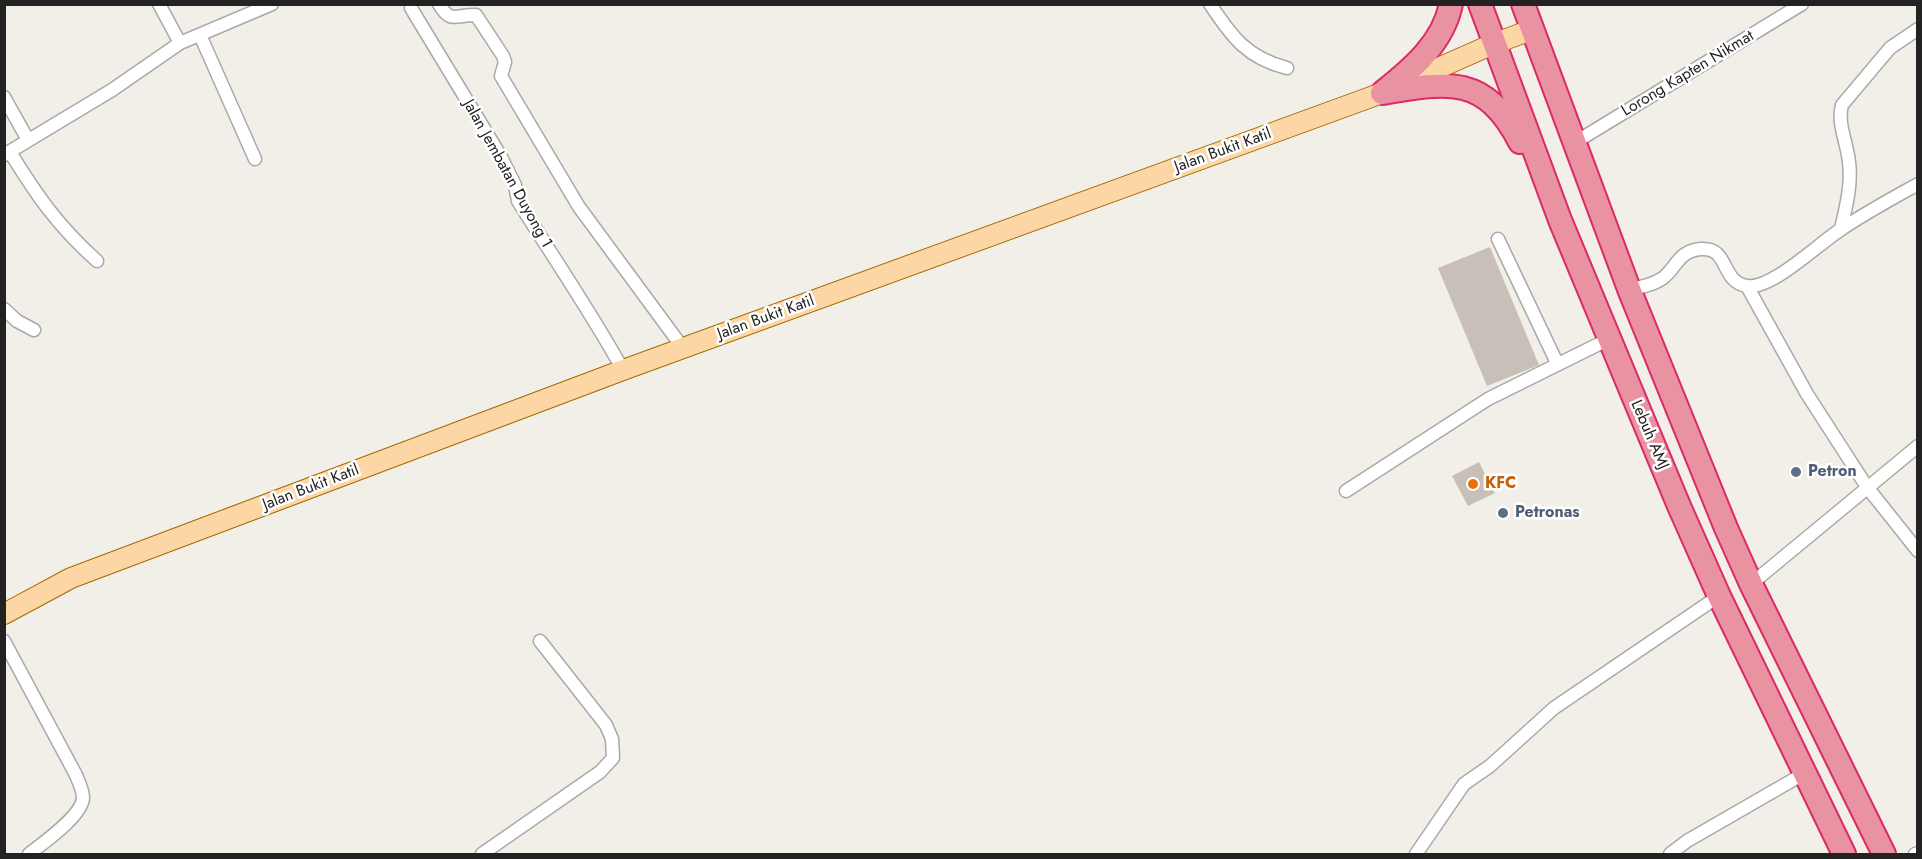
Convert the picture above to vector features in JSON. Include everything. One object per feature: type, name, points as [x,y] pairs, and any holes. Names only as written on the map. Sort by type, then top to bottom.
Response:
[{"type":"highway","points":[[1382,93],[1411,70],[1430,50],[1450,4]]},
{"type":"highway","name":"Lebuh AMJ","points":[[1480,4],[1560,220],[1679,506],[1719,596],[1844,855]]},
{"type":"highway","points":[[1523,4],[1629,289],[1726,528],[1751,584],[1884,855]]},
{"type":"highway","points":[[1382,93],[1444,85],[1468,88],[1487,98],[1513,129],[1560,220]]},
{"type":"main road","name":"Jalan Bukit Katil","points":[[4,614],[71,578],[623,370],[1382,93],[1493,44],[1531,30]]},
{"type":"street","points":[[159,4],[180,43]]},
{"type":"street","points":[[97,261],[69,236],[50,214],[7,153],[112,90],[180,43],[272,4]]},
{"type":"street","points":[[439,4],[445,15],[452,18],[476,15],[503,56],[505,62],[501,76],[579,207],[683,348]]},
{"type":"street","points":[[1209,4],[1229,32],[1249,51],[1267,63],[1287,68]]},
{"type":"street","name":"Lorong Kapten Nikmat","points":[[1574,143],[1802,4]]},
{"type":"street","name":"Jalan Jembatan Duyong 1","points":[[411,8],[500,155],[515,185],[518,201],[623,370]]},
{"type":"street","points":[[1841,229],[1850,182],[1849,162],[1839,116],[1842,105],[1890,48],[1917,29]]},
{"type":"street","points":[[200,35],[255,159]]},
{"type":"street","points":[[4,97],[28,140]]},
{"type":"street","points":[[1629,289],[1651,285],[1665,277],[1684,254],[1701,249],[1714,250],[1724,261],[1726,271],[1735,281],[1747,286],[1761,284],[1776,277],[1841,229],[1917,184]]},
{"type":"street","points":[[1498,239],[1557,363]]},
{"type":"street","points":[[1747,286],[1807,394],[1867,487],[1917,551]]},
{"type":"street","points":[[4,309],[17,321],[34,330]]},
{"type":"street","points":[[1346,490],[1488,399],[1609,339]]},
{"type":"street","points":[[1751,584],[1917,446]]},
{"type":"street","points":[[1416,855],[1464,784],[1490,766],[1554,708],[1719,596]]},
{"type":"street","points":[[4,641],[82,789],[83,799],[79,810],[29,855]]},
{"type":"street","points":[[482,855],[600,771],[613,758],[612,739],[606,725],[540,641]]},
{"type":"street","points":[[1670,855],[1687,841],[1804,773]]},
{"type":"building","points":[[1490,247],[1539,365],[1487,386],[1438,268]]},
{"type":"building","name":"KFC","points":[[1479,462],[1495,493],[1468,506],[1452,476]]},
{"type":"place","name":"Petron","points":[[1796,472]]},
{"type":"place","name":"KFC","points":[[1473,484]]},
{"type":"place","name":"Petronas","points":[[1503,513]]}]
